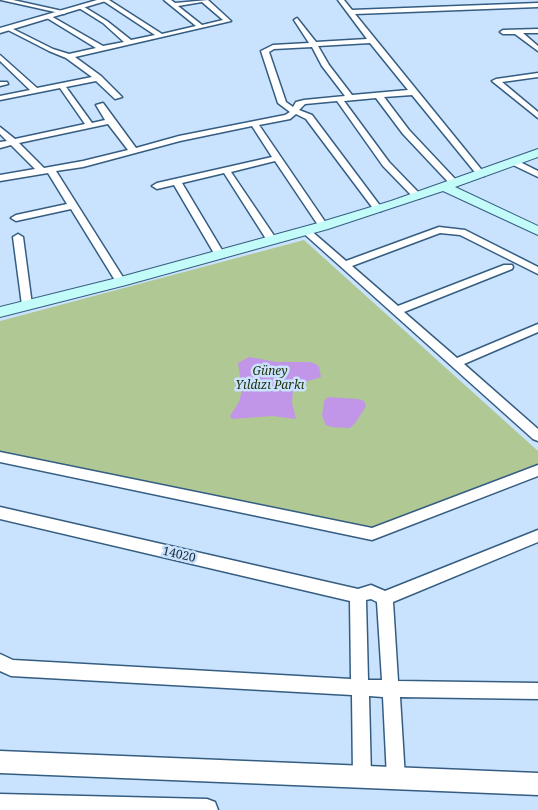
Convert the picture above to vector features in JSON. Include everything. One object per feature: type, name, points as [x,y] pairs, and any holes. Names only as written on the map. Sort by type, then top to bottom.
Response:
[{"type":"main road","points":[[0,312],[121,282],[324,226],[417,196],[538,153]]},
{"type":"main road","points":[[449,185],[538,231]]},
{"type":"street","points":[[4,0],[64,12]]},
{"type":"street","points":[[38,7],[54,0]]},
{"type":"street","points":[[2,31],[105,0],[161,36]]},
{"type":"street","points":[[167,0],[200,26]]},
{"type":"street","points":[[69,56],[228,21],[202,0],[173,5]]},
{"type":"street","points":[[341,0],[372,41],[416,92],[481,174]]},
{"type":"street","points":[[351,12],[538,5]]},
{"type":"street","points":[[81,7],[105,22],[129,42]]},
{"type":"street","points":[[49,17],[101,48]]},
{"type":"street","points":[[297,20],[326,66],[350,98]]},
{"type":"street","points":[[2,31],[69,56],[98,78],[118,97]]},
{"type":"street","points":[[503,32],[538,31]]},
{"type":"street","points":[[517,32],[538,49]]},
{"type":"street","points":[[372,41],[273,47],[265,51],[280,101],[284,106],[309,117],[378,209]]},
{"type":"street","points":[[0,57],[36,91]]},
{"type":"street","points":[[537,76],[496,81],[538,116]]},
{"type":"street","points":[[0,98],[98,78]]},
{"type":"street","points":[[62,86],[90,126]]},
{"type":"street","points":[[0,178],[46,170],[287,117],[301,103],[416,92]]},
{"type":"street","points":[[379,96],[449,185]]},
{"type":"street","points":[[339,99],[386,164],[417,196]]},
{"type":"street","points":[[100,105],[134,151]]},
{"type":"street","points":[[0,145],[110,121]]},
{"type":"street","points":[[254,123],[324,226]]},
{"type":"street","points":[[0,129],[46,170],[73,206],[121,282]]},
{"type":"street","points":[[157,186],[279,158]]},
{"type":"street","points":[[514,162],[538,174]]},
{"type":"street","points":[[226,170],[272,240]]},
{"type":"street","points":[[177,182],[220,255]]},
{"type":"street","points":[[16,218],[73,206]]},
{"type":"street","points":[[345,265],[439,230],[462,232],[538,272]]},
{"type":"street","points":[[306,231],[538,436]]},
{"type":"street","points":[[18,237],[27,306]]},
{"type":"street","points":[[505,254],[508,267]]},
{"type":"street","points":[[396,310],[508,267],[538,272]]},
{"type":"street","points":[[456,364],[538,328]]},
{"type":"street","points":[[0,457],[372,534],[538,470]]},
{"type":"street","name":"14020","points":[[0,513],[358,596],[371,592],[385,598]]},
{"type":"street","points":[[396,778],[385,598],[538,536]]},
{"type":"street","points":[[358,596],[362,777]]},
{"type":"street","points":[[0,662],[11,668],[390,689],[538,691]]},
{"type":"street","points":[[0,762],[538,784]]},
{"type":"street","points":[[0,805],[207,810]]},
{"type":"green space","name":"Güney Yıldızı Parkı","points":[[304,240],[538,451],[538,464],[372,534],[0,452],[0,321]]},
{"type":"shaded area","points":[[249,357],[277,362],[309,362],[319,367],[321,377],[305,382],[293,390],[292,403],[296,419],[272,416],[232,419],[230,416],[239,402],[242,391],[238,363]]},
{"type":"shaded area","points":[[328,397],[358,399],[364,401],[366,406],[350,428],[331,427],[326,425],[322,416],[324,401]]}]
